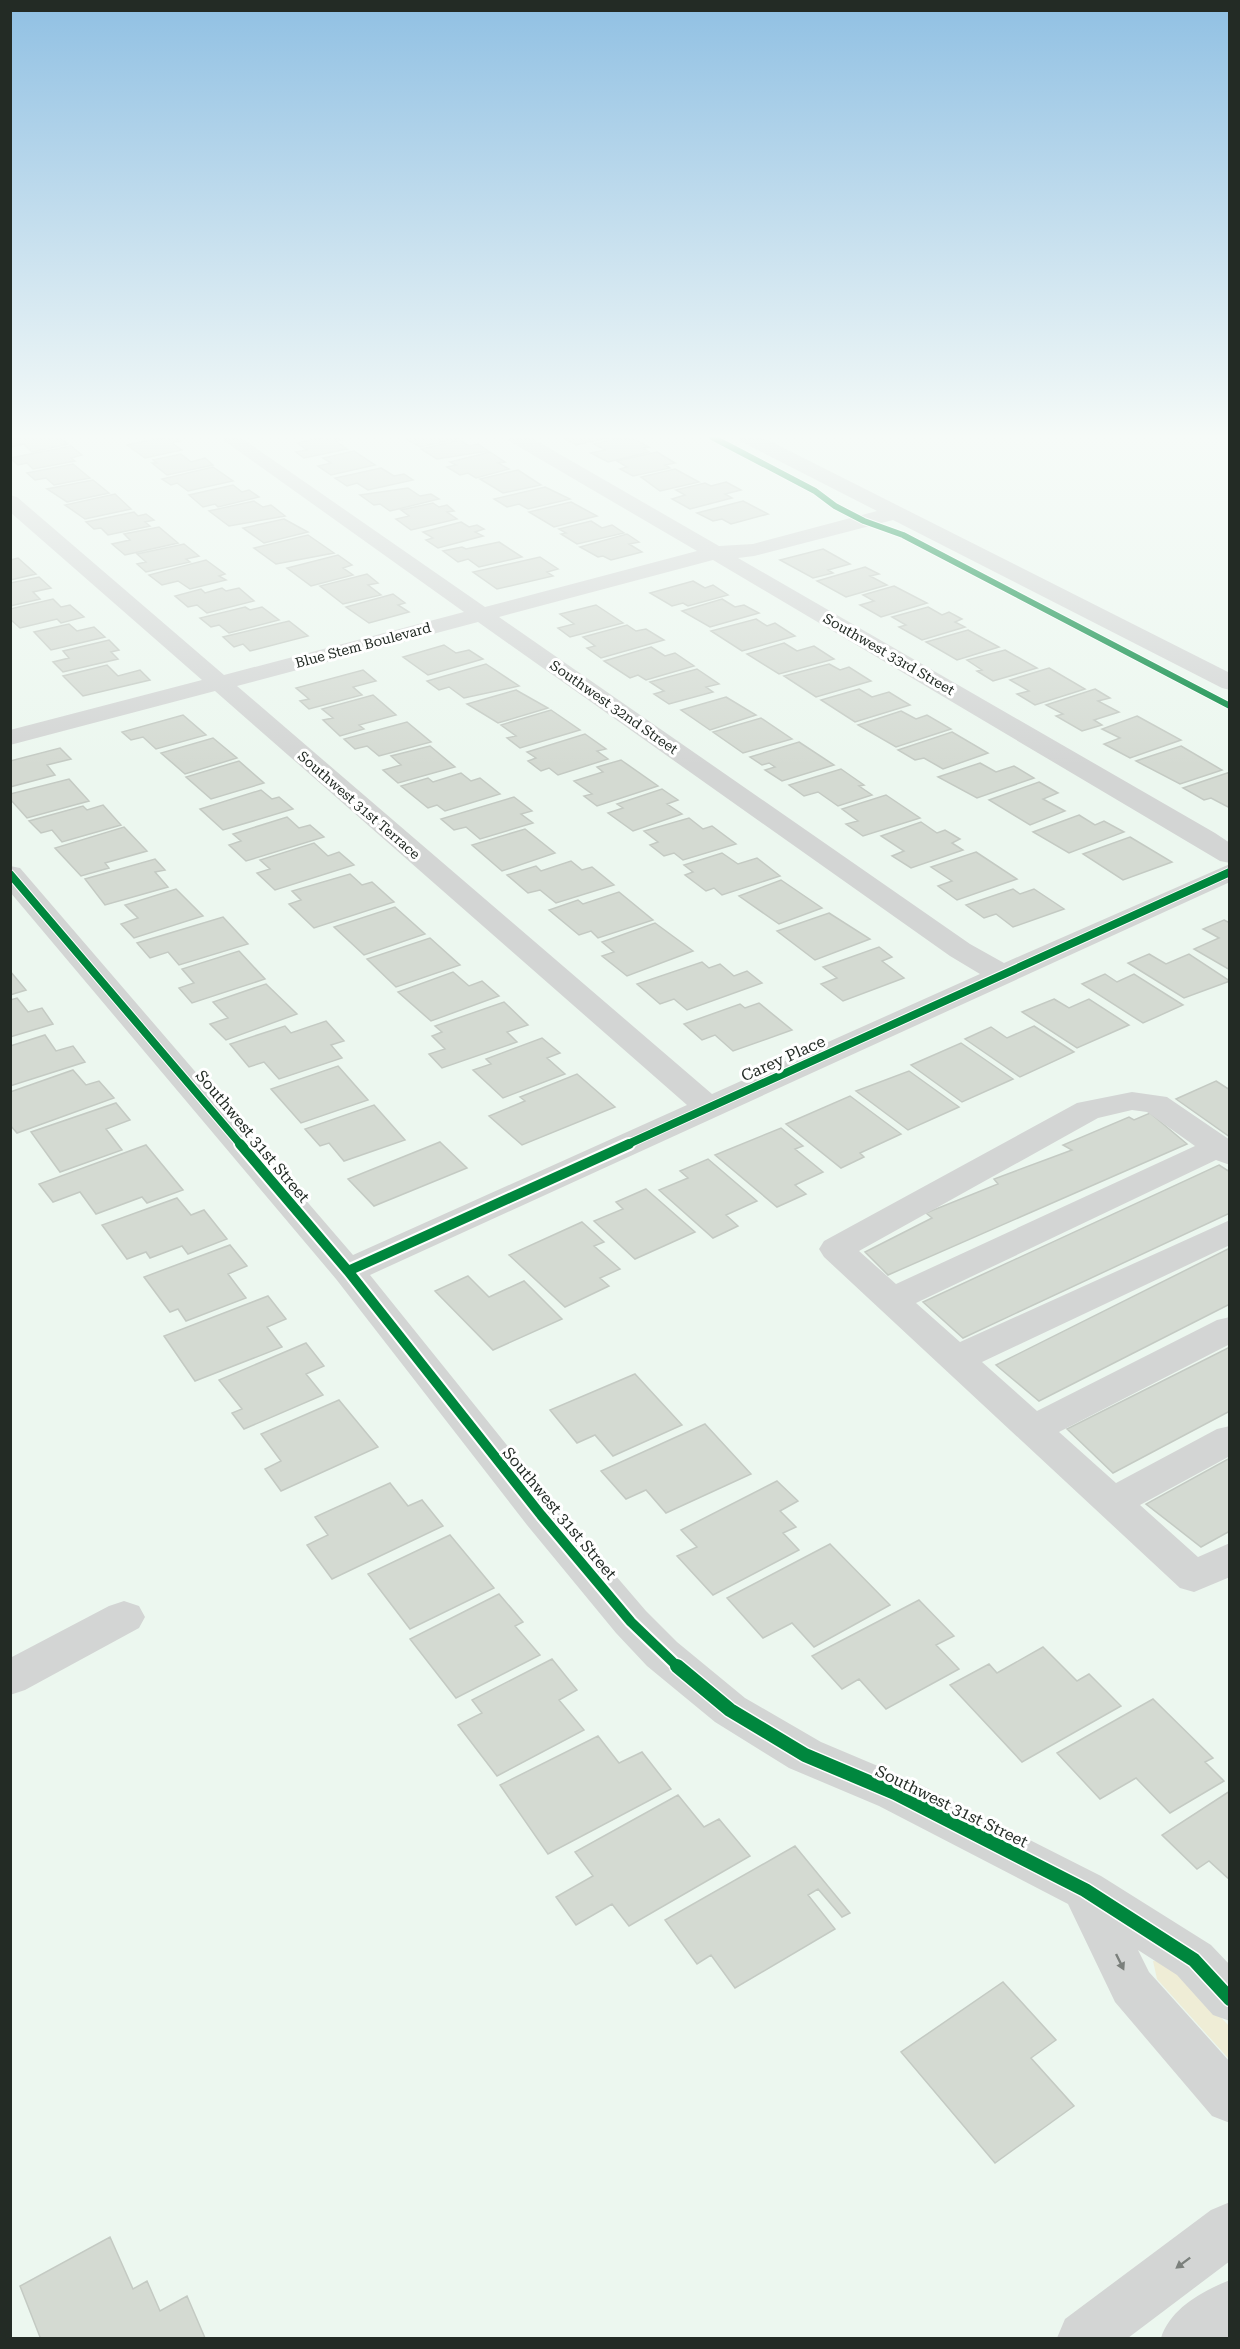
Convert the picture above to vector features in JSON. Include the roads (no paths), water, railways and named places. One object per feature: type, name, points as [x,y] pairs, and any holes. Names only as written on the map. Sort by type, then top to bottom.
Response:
[{"type":"street","name":"Southwest 31st Terrace","points":[[62,547],[709,1108]]},
{"type":"street","name":"Southwest 32nd Street","points":[[383,547],[960,950],[1003,975]]},
{"type":"street","name":"Southwest 33rd Street","points":[[705,547],[1186,827],[1230,855]]},
{"type":"street","name":"Blue Stem Boulevard","points":[[10,738],[716,553],[754,550],[765,547]]},
{"type":"street","points":[[962,547],[1230,684]]},
{"type":"street","name":"Carey Place","points":[[348,1271],[1230,872]]},
{"type":"street","name":"Southwest 31st Street","points":[[10,874],[348,1271],[476,1435],[631,1622],[697,1684],[730,1710],[805,1755],[895,1793],[1085,1890],[1194,1960],[1230,1999]]},
{"type":"street","points":[[1224,1151],[1156,1104],[1132,1101],[1088,1110],[836,1249],[1194,1576],[1230,1557]]},
{"type":"street","points":[[892,1300],[1224,1151]]},
{"type":"street","points":[[956,1359],[1230,1231]]},
{"type":"street","points":[[1033,1430],[1230,1329]]},
{"type":"street","points":[[1113,1502],[1230,1439]]},
{"type":"street","points":[[10,1678],[124,1617]]},
{"type":"street","points":[[1085,1890],[1132,1987],[1230,2099]]},
{"type":"street","points":[[1084,2338],[1230,2228]]},
{"type":"street","points":[[1188,2338],[1230,2307]]}]
